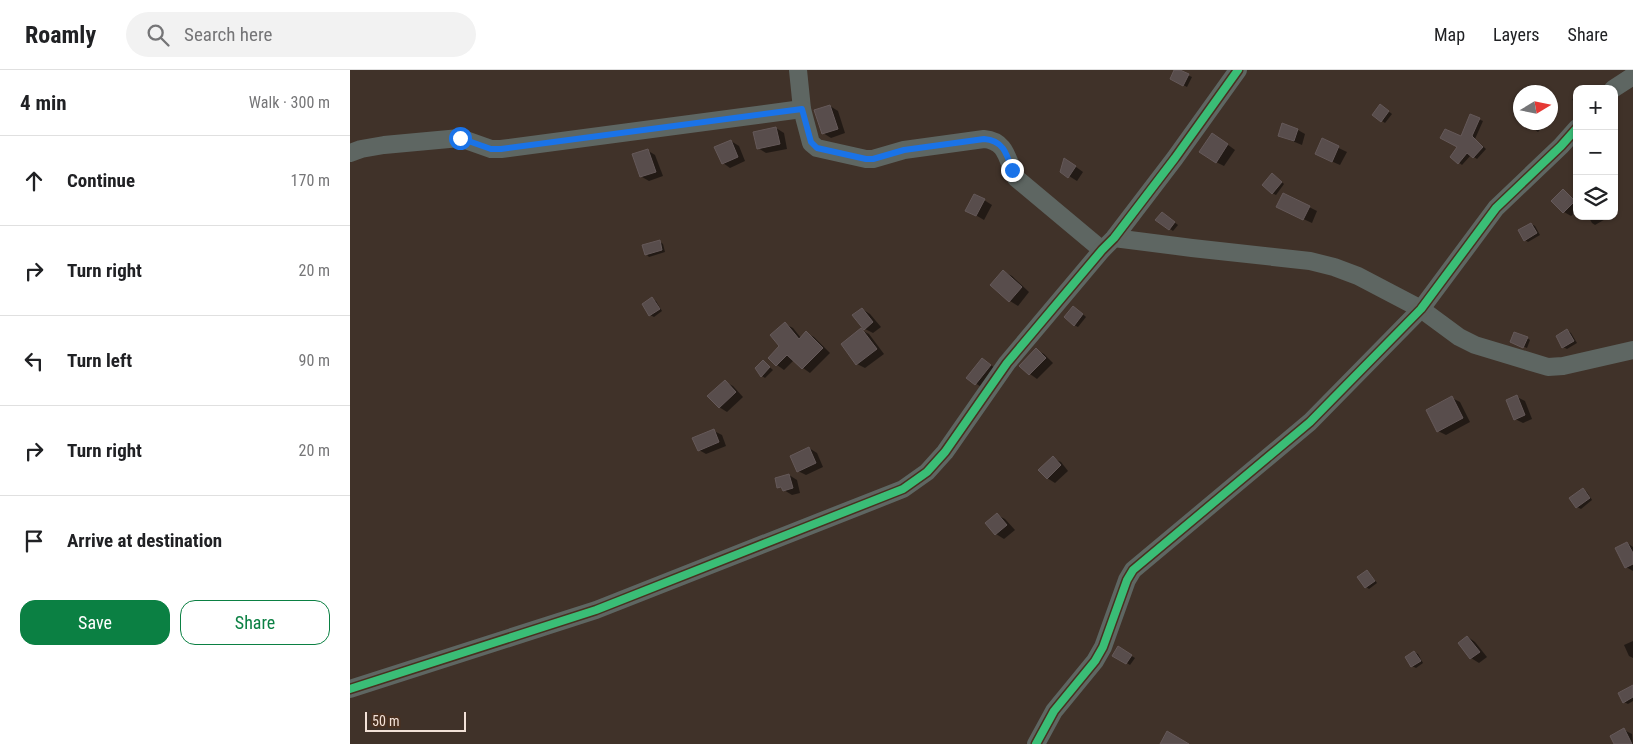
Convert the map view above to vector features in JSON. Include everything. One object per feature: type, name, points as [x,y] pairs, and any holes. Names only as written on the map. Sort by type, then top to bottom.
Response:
[{"type":"street","points":[[798,70],[802,109],[813,146],[873,159],[904,150],[984,139],[993,140],[999,144],[1006,154],[1016,178],[1108,244],[1192,248],[1310,260],[1358,276],[1421,309],[1459,337],[1475,345],[1548,367],[1563,366],[1633,350]]},
{"type":"street","points":[[350,689],[596,610],[903,489],[926,472],[945,452],[1007,363],[1108,244],[1175,158],[1238,70]]},
{"type":"street","points":[[1618,86],[1633,76]]},
{"type":"street","points":[[350,153],[384,145],[460,138],[491,149],[501,149],[802,109]]},
{"type":"street","points":[[1036,744],[1054,712],[1095,661],[1103,647],[1127,580],[1133,570],[1310,422],[1421,309],[1496,208],[1556,151],[1575,130]]},
{"type":"building","points":[[1174,70],[1180,70],[1189,74],[1183,86],[1170,79]]},
{"type":"building","points":[[1380,104],[1389,111],[1381,122],[1372,115]]},
{"type":"building","points":[[830,105],[838,129],[822,134],[814,110]]},
{"type":"building","points":[[1470,114],[1480,118],[1472,136],[1483,147],[1473,158],[1467,153],[1458,164],[1450,157],[1457,147],[1440,138],[1445,129],[1461,136]]},
{"type":"building","points":[[1282,123],[1298,129],[1294,141],[1278,136]]},
{"type":"building","points":[[776,127],[780,144],[757,149],[753,132]]},
{"type":"building","points":[[1212,133],[1228,144],[1216,163],[1199,152]]},
{"type":"building","points":[[1322,138],[1339,146],[1332,162],[1315,154]]},
{"type":"building","points":[[731,140],[738,157],[722,164],[714,147]]},
{"type":"building","points":[[648,149],[656,172],[640,177],[632,154]]},
{"type":"building","points":[[1064,158],[1076,166],[1068,178],[1060,172]]},
{"type":"building","points":[[1272,173],[1282,182],[1272,194],[1262,185]]},
{"type":"building","points":[[1563,189],[1573,199],[1573,203],[1563,213],[1551,201]]},
{"type":"building","points":[[1283,193],[1310,206],[1303,220],[1276,207]]},
{"type":"building","points":[[974,194],[985,199],[976,216],[965,211]]},
{"type":"building","points":[[1162,212],[1175,222],[1169,230],[1155,220]]},
{"type":"building","points":[[1531,223],[1537,233],[1524,241],[1518,230]]},
{"type":"building","points":[[660,240],[662,250],[645,255],[642,245]]},
{"type":"building","points":[[1003,270],[1022,287],[1009,302],[990,285]]},
{"type":"building","points":[[652,297],[660,309],[649,316],[642,304]]},
{"type":"building","points":[[1073,306],[1083,314],[1074,326],[1064,317]]},
{"type":"building","points":[[862,308],[873,322],[864,330],[852,315]]},
{"type":"building","points":[[785,322],[799,339],[806,331],[823,348],[802,369],[787,355],[776,366],[768,358],[779,346],[770,335]]},
{"type":"building","points":[[861,328],[877,349],[856,365],[841,344]]},
{"type":"building","points":[[1567,329],[1574,341],[1562,348],[1556,336]]},
{"type":"building","points":[[1514,332],[1528,337],[1523,348],[1510,342]]},
{"type":"building","points":[[1036,348],[1046,358],[1029,375],[1019,366]]},
{"type":"building","points":[[982,358],[991,365],[975,385],[966,378]]},
{"type":"building","points":[[763,360],[770,367],[761,377],[755,368]]},
{"type":"building","points":[[725,380],[736,392],[719,408],[707,396]]},
{"type":"building","points":[[1517,395],[1525,415],[1514,420],[1506,400]]},
{"type":"building","points":[[1452,396],[1463,418],[1437,432],[1426,410]]},
{"type":"building","points":[[714,429],[719,442],[698,451],[692,438]]},
{"type":"building","points":[[809,447],[816,463],[797,472],[790,456]]},
{"type":"building","points":[[1053,456],[1061,465],[1047,479],[1038,470]]},
{"type":"building","points":[[789,474],[793,488],[783,491],[781,487],[777,488],[775,478]]},
{"type":"building","points":[[1583,488],[1590,498],[1576,508],[1569,498]]},
{"type":"building","points":[[997,513],[1007,525],[995,535],[985,523]]},
{"type":"building","points":[[1627,542],[1633,553],[1633,564],[1625,568],[1615,548]]},
{"type":"building","points":[[1367,570],[1375,581],[1365,588],[1357,577]]},
{"type":"building","points":[[1467,636],[1480,652],[1470,659],[1458,643]]},
{"type":"building","points":[[1118,646],[1132,655],[1126,664],[1112,656]]},
{"type":"building","points":[[1414,651],[1421,661],[1411,667],[1405,657]]},
{"type":"building","points":[[1633,685],[1633,697],[1623,703],[1618,693]]},
{"type":"building","points":[[1624,728],[1632,744],[1614,744],[1610,736]]},
{"type":"building","points":[[1167,731],[1189,744],[1160,744]]},
{"type":"cycle path","points":[[350,689],[596,610],[903,489],[927,472],[945,452],[1007,363],[1114,238],[1175,158],[1238,70]]},
{"type":"cycle path","points":[[1036,744],[1054,711],[1095,661],[1103,647],[1127,580],[1133,570],[1310,422],[1421,309],[1496,208],[1575,130]]},
{"type":"route","points":[[460,138],[491,149],[501,149],[802,109],[811,142],[817,148],[873,159],[904,150],[984,139],[993,140],[999,144],[1006,154],[1012,170]]}]
